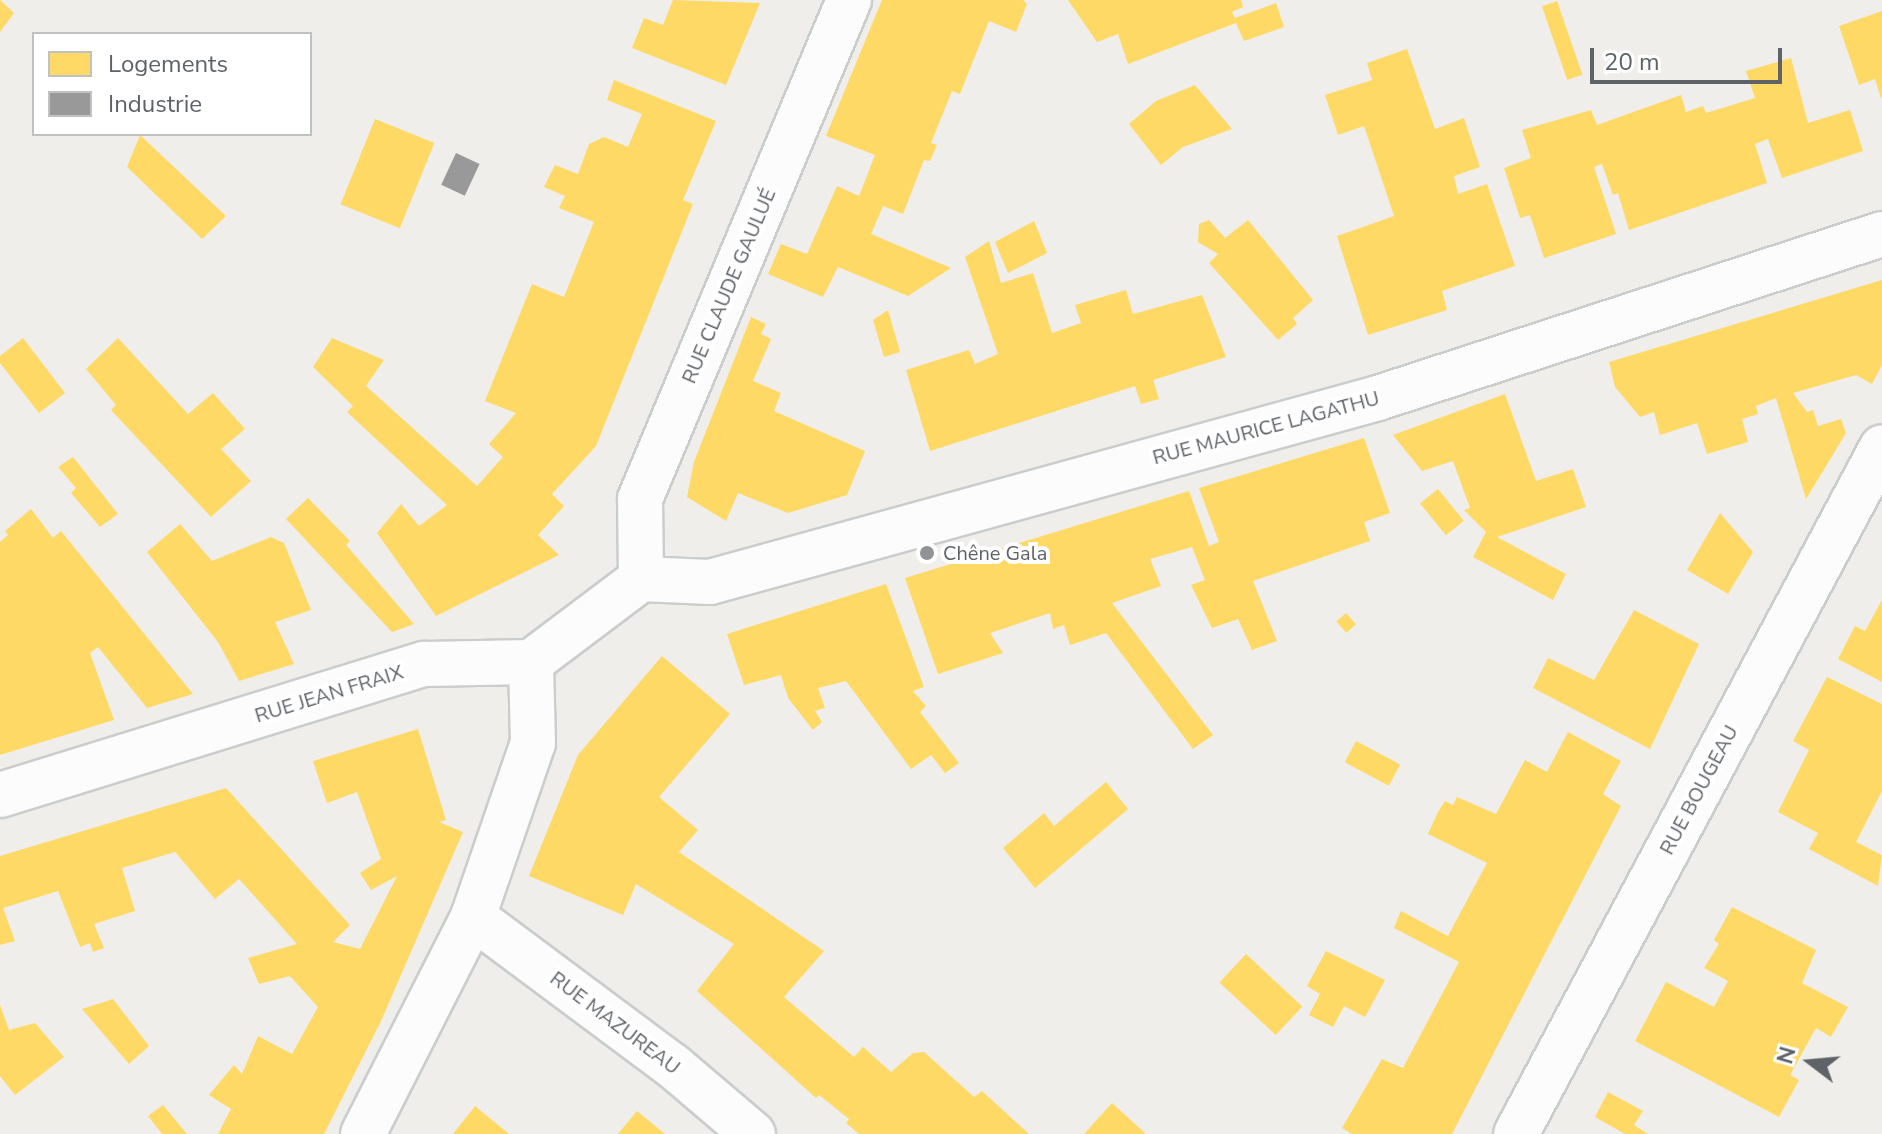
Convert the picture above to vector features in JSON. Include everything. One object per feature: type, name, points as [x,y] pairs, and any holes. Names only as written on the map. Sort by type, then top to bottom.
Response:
[{"type":"street","name":"RUE CLAUDE GAULUÉ","points":[[641,579],[640,499],[849,0]]},
{"type":"street","name":"RUE MAURICE LAGATHU","points":[[641,579],[710,582],[1378,398],[1882,234]]},
{"type":"street","name":"RUE BOUGEAU","points":[[1516,1134],[1882,447]]},
{"type":"street","points":[[363,1134],[473,917],[533,743],[531,662],[641,579]]},
{"type":"street","name":"RUE JEAN FRAIX","points":[[0,795],[424,664],[531,662]]},
{"type":"street","name":"RUE MAZUREAU","points":[[473,917],[673,1066],[753,1134]]},
{"type":"building: Logements","points":[[0,0],[14,13],[0,32]]},
{"type":"building: Logements","points":[[673,0],[760,3],[726,85],[632,48],[644,18],[663,25]]},
{"type":"building: Logements","points":[[882,0],[1023,0],[1027,4],[1016,32],[989,21],[960,94],[952,91],[931,143],[937,145],[930,161],[924,160],[903,214],[883,206],[871,234],[951,268],[908,296],[838,267],[823,297],[768,274],[781,244],[807,254],[837,186],[859,196],[875,155],[826,136]]},
{"type":"building: Logements","points":[[1068,0],[1241,0],[1243,7],[1232,12],[1235,18],[1276,3],[1284,27],[1244,41],[1236,23],[1128,64],[1118,34],[1097,42]]},
{"type":"building: Logements","points":[[1557,1],[1582,75],[1567,80],[1542,6]]},
{"type":"building: Logements","points":[[1882,11],[1881,98],[1875,79],[1859,85],[1839,26]]},
{"type":"building: Logements","points":[[1407,49],[1435,129],[1464,118],[1480,167],[1454,176],[1458,194],[1487,184],[1515,266],[1442,291],[1447,310],[1368,335],[1337,236],[1394,216],[1364,126],[1338,135],[1325,95],[1372,80],[1367,63]]},
{"type":"building: Logements","points":[[1791,58],[1808,123],[1850,110],[1863,151],[1782,178],[1768,139],[1755,144],[1767,183],[1629,230],[1618,193],[1613,195],[1602,164],[1594,167],[1616,234],[1544,258],[1530,215],[1520,218],[1504,168],[1531,158],[1522,130],[1591,110],[1597,125],[1681,95],[1686,112],[1703,106],[1706,113],[1755,98],[1746,71]]},
{"type":"building: Logements","points":[[614,80],[716,121],[683,200],[693,204],[596,446],[552,494],[564,506],[538,535],[559,555],[436,616],[377,533],[401,504],[419,526],[447,505],[347,412],[353,406],[313,367],[332,338],[384,360],[366,386],[477,486],[503,457],[489,444],[516,413],[485,401],[532,284],[564,297],[594,222],[559,208],[565,196],[544,187],[555,165],[578,174],[589,144],[604,137],[628,147],[642,114],[607,100]]},
{"type":"building: Logements","points":[[1195,85],[1232,129],[1183,147],[1161,165],[1129,124],[1156,101]]},
{"type":"building: Logements","points":[[375,119],[434,143],[400,228],[341,204]]},
{"type":"building: Logements","points":[[141,136],[226,216],[202,239],[127,167]]},
{"type":"building: Logements","points":[[1209,220],[1225,238],[1248,220],[1313,300],[1293,318],[1297,324],[1278,340],[1209,263],[1218,254],[1198,242],[1199,224]]},
{"type":"building: Logements","points":[[1034,221],[1047,253],[1008,273],[995,242]]},
{"type":"building: Logements","points":[[989,241],[1001,283],[1033,273],[1052,333],[1081,323],[1075,305],[1126,290],[1133,314],[1202,295],[1226,357],[1153,380],[1159,399],[1141,404],[1135,386],[930,451],[906,370],[969,350],[975,364],[998,354],[965,257]]},
{"type":"building: Logements","points":[[1882,280],[1882,365],[1872,384],[1856,375],[1793,393],[1807,412],[1813,410],[1818,426],[1841,419],[1846,433],[1806,499],[1776,398],[1756,406],[1758,414],[1742,419],[1748,442],[1707,454],[1697,423],[1660,435],[1654,412],[1640,417],[1615,387],[1609,362]]},
{"type":"building: Logements","points":[[888,310],[900,352],[884,357],[873,320]]},
{"type":"building: Logements","points":[[751,317],[766,324],[761,334],[771,339],[753,381],[781,393],[774,411],[865,451],[847,495],[788,513],[738,493],[726,521],[687,497],[694,462]]},
{"type":"building: Logements","points":[[23,338],[65,393],[39,413],[0,363],[0,356]]},
{"type":"building: Logements","points":[[118,338],[188,414],[213,393],[245,429],[221,449],[251,481],[211,517],[111,410],[116,405],[86,369]]},
{"type":"building: Logements","points":[[1505,394],[1536,481],[1573,469],[1586,507],[1497,537],[1566,574],[1553,600],[1473,557],[1486,532],[1464,510],[1470,508],[1453,461],[1422,471],[1393,435]]},
{"type":"building: Logements","points":[[1364,438],[1390,513],[1364,522],[1370,541],[1253,581],[1277,641],[1252,650],[1238,619],[1212,628],[1191,585],[1205,580],[1192,547],[1150,559],[1161,586],[1112,603],[1213,735],[1193,749],[1106,633],[1070,645],[1064,625],[1053,629],[1050,613],[990,633],[1003,653],[938,674],[905,578],[1189,491],[1209,546],[1219,542],[1199,488]]},
{"type":"building: Logements","points":[[73,457],[118,514],[100,527],[71,493],[76,488],[58,467]]},
{"type":"building: Logements","points":[[1438,489],[1464,521],[1446,535],[1420,503]]},
{"type":"building: Logements","points":[[308,498],[350,541],[346,545],[414,624],[392,632],[286,519]]},
{"type":"building: Logements","points":[[31,509],[53,538],[61,531],[193,694],[147,708],[98,647],[90,653],[114,720],[0,755],[0,542],[8,535],[5,531]]},
{"type":"building: Logements","points":[[1720,513],[1753,552],[1728,594],[1687,570]]},
{"type":"building: Logements","points":[[180,524],[212,561],[271,537],[284,543],[311,610],[275,622],[294,664],[239,681],[218,642],[147,552]]},
{"type":"building: Logements","points":[[886,584],[924,687],[913,691],[926,706],[920,712],[959,763],[945,773],[931,755],[911,769],[846,681],[818,688],[825,708],[815,711],[822,722],[813,730],[788,698],[781,675],[744,685],[727,634]]},
{"type":"building: Logements","points":[[1882,600],[1882,682],[1838,659],[1855,626],[1865,631]]},
{"type":"building: Logements","points":[[1634,610],[1699,644],[1650,749],[1533,688],[1548,658],[1594,680]]},
{"type":"building: Logements","points":[[1346,613],[1356,624],[1346,633],[1336,622]]},
{"type":"building: Logements","points":[[662,656],[730,714],[659,797],[698,830],[679,852],[824,951],[784,997],[854,1057],[863,1047],[891,1072],[913,1053],[924,1052],[974,1097],[982,1091],[1029,1134],[859,1134],[846,1123],[849,1119],[819,1095],[816,1098],[697,991],[734,944],[636,884],[623,915],[529,876],[578,755]]},
{"type":"building: Logements","points":[[1827,677],[1882,704],[1882,791],[1856,842],[1882,855],[1878,886],[1809,849],[1818,833],[1778,812],[1809,750],[1793,741]]},
{"type":"building: Logements","points":[[418,729],[446,820],[439,822],[463,832],[381,1021],[324,1134],[218,1134],[231,1109],[209,1095],[234,1065],[242,1074],[258,1036],[292,1054],[318,1007],[290,976],[259,984],[248,958],[297,944],[239,879],[215,899],[175,852],[122,868],[135,911],[94,924],[104,948],[93,952],[90,943],[80,947],[58,891],[3,908],[15,941],[0,945],[0,856],[226,788],[350,925],[333,942],[360,949],[397,876],[371,890],[360,873],[381,859],[357,792],[327,803],[313,761]]},
{"type":"building: Logements","points":[[1568,732],[1621,761],[1603,794],[1621,806],[1452,1134],[1352,1134],[1342,1128],[1382,1059],[1403,1068],[1459,962],[1394,928],[1401,911],[1448,936],[1487,863],[1428,834],[1438,812],[1445,801],[1453,805],[1457,797],[1496,814],[1525,760],[1547,772]]},
{"type":"building: Logements","points":[[1356,741],[1400,764],[1389,786],[1345,762]]},
{"type":"building: Logements","points":[[1106,782],[1128,809],[1035,888],[1003,848],[1044,813],[1054,826]]},
{"type":"building: Logements","points":[[1732,907],[1816,950],[1802,983],[1848,1007],[1831,1037],[1816,1028],[1790,1075],[1799,1080],[1779,1117],[1635,1041],[1666,982],[1714,1007],[1728,981],[1704,968],[1719,944],[1714,940]]},
{"type":"building: Logements","points":[[1326,951],[1385,980],[1365,1017],[1344,1006],[1333,1027],[1309,1015],[1320,994],[1307,986]]},
{"type":"building: Logements","points":[[1246,954],[1302,1007],[1276,1035],[1219,983]]},
{"type":"building: Logements","points":[[113,999],[149,1046],[129,1064],[82,1009]]},
{"type":"building: Logements","points":[[0,1005],[9,1030],[35,1023],[64,1057],[15,1095],[0,1076]]},
{"type":"building: Logements","points":[[1608,1092],[1643,1111],[1634,1125],[1648,1134],[1625,1134],[1595,1117]]},
{"type":"building: Logements","points":[[1112,1103],[1146,1134],[1084,1134]]},
{"type":"building: Logements","points":[[163,1105],[187,1134],[162,1134],[148,1116]]},
{"type":"building: Logements","points":[[475,1106],[509,1134],[453,1134]]},
{"type":"building: Logements","points":[[637,1111],[665,1134],[618,1134]]},
{"type":"building: Industrie","points":[[456,153],[480,164],[465,196],[441,185]]},
{"type":"place","name":"Chêne Gala","points":[[927,553]]}]
